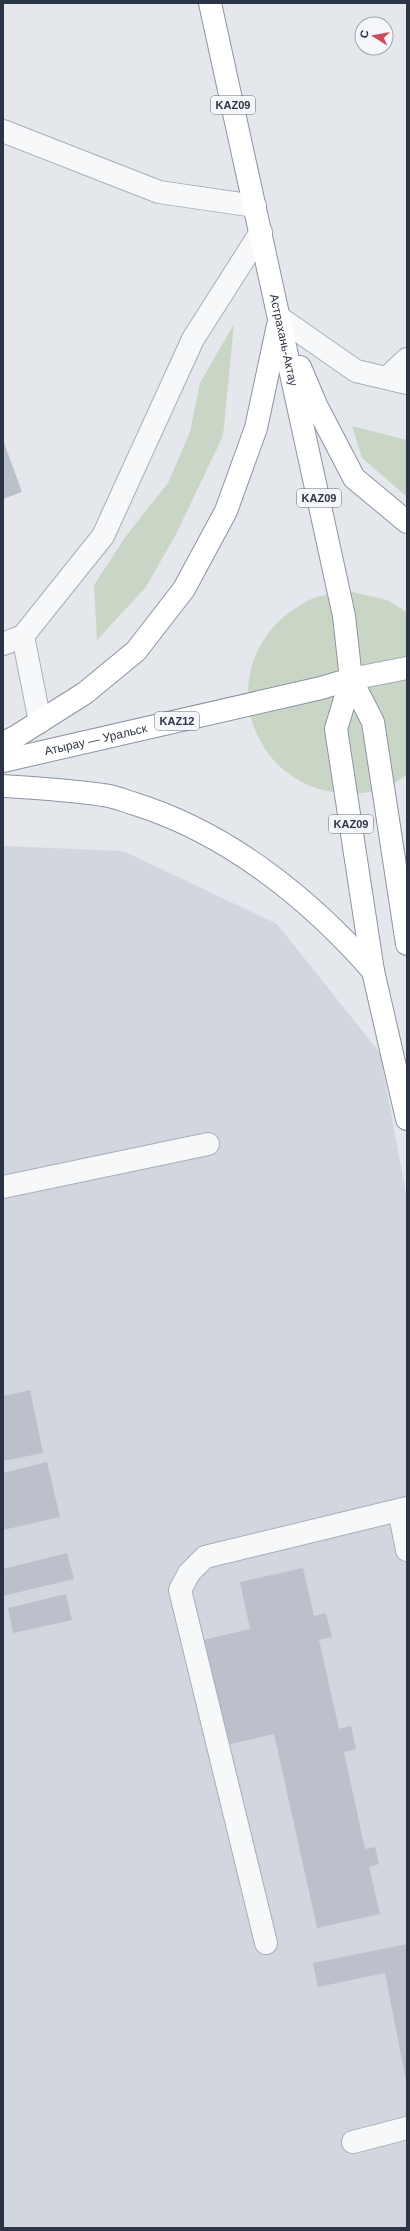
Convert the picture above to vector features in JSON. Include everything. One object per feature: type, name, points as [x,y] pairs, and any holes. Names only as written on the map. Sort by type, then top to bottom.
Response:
[{"type":"main road","name":"Астрахань-Актау","points":[[214,6],[255,206],[344,616],[351,679]]},
{"type":"main road","points":[[280,318],[316,405],[354,478],[407,522]]},
{"type":"main road","points":[[3,743],[40,722],[85,693],[136,651],[184,588],[226,511],[256,428],[280,318]]},
{"type":"main road","name":"KAZ12","points":[[351,679],[407,668]]},
{"type":"main road","name":"Атырау — Уральск","points":[[3,761],[321,688],[351,679]]},
{"type":"main road","name":"KAZ09","points":[[351,679],[373,722],[407,944]]},
{"type":"main road","name":"KAZ09","points":[[351,679],[336,729],[373,971],[407,1119]]},
{"type":"main road","points":[[3,786],[104,795],[166,814],[230,848],[297,896],[342,936],[373,971]]},
{"type":"lane","points":[[3,131],[159,192],[255,206]]},
{"type":"lane","points":[[3,644],[23,636],[104,536],[193,339],[261,232]]},
{"type":"lane","points":[[280,318],[356,371],[397,381],[407,359]]},
{"type":"lane","points":[[23,636],[40,722]]},
{"type":"lane","points":[[3,1188],[208,1144]]},
{"type":"lane","points":[[266,1944],[180,1590],[189,1573],[205,1558],[403,1509],[407,1550]]},
{"type":"lane","points":[[353,2142],[407,2128]]},
{"type":"shaded area","points":[[3,846],[123,851],[277,924],[380,1053],[407,1199],[407,2228],[3,2228]]},
{"type":"green space","points":[[234,324],[223,436],[176,534],[146,587],[97,640],[94,585],[126,536],[168,483],[190,432],[200,383]]},
{"type":"green space","points":[[352,426],[407,440],[407,497],[362,458]]},
{"type":"green space","points":[[353,592],[387,600],[407,612],[407,775],[391,785],[378,790],[360,793],[342,793],[312,787],[287,773],[268,753],[255,729],[249,702],[250,675],[259,648],[277,623],[286,615],[308,600],[324,595]]},
{"type":"building","points":[[3,440],[22,492],[3,499]]},
{"type":"building","points":[[30,1390],[43,1453],[3,1461],[3,1396]]},
{"type":"building","points":[[47,1462],[60,1517],[3,1530],[3,1473]]},
{"type":"building","points":[[67,1553],[74,1579],[3,1596],[3,1569]]},
{"type":"building","points":[[303,1568],[314,1616],[326,1613],[332,1637],[319,1640],[339,1729],[351,1726],[356,1749],[344,1752],[365,1849],[375,1847],[379,1864],[369,1867],[380,1914],[317,1928],[274,1734],[226,1745],[203,1640],[250,1629],[240,1582]]},
{"type":"building","points":[[66,1594],[72,1620],[13,1633],[8,1608]]},
{"type":"building","points":[[407,1944],[406,2081],[385,1973],[318,1987],[313,1963]]}]
